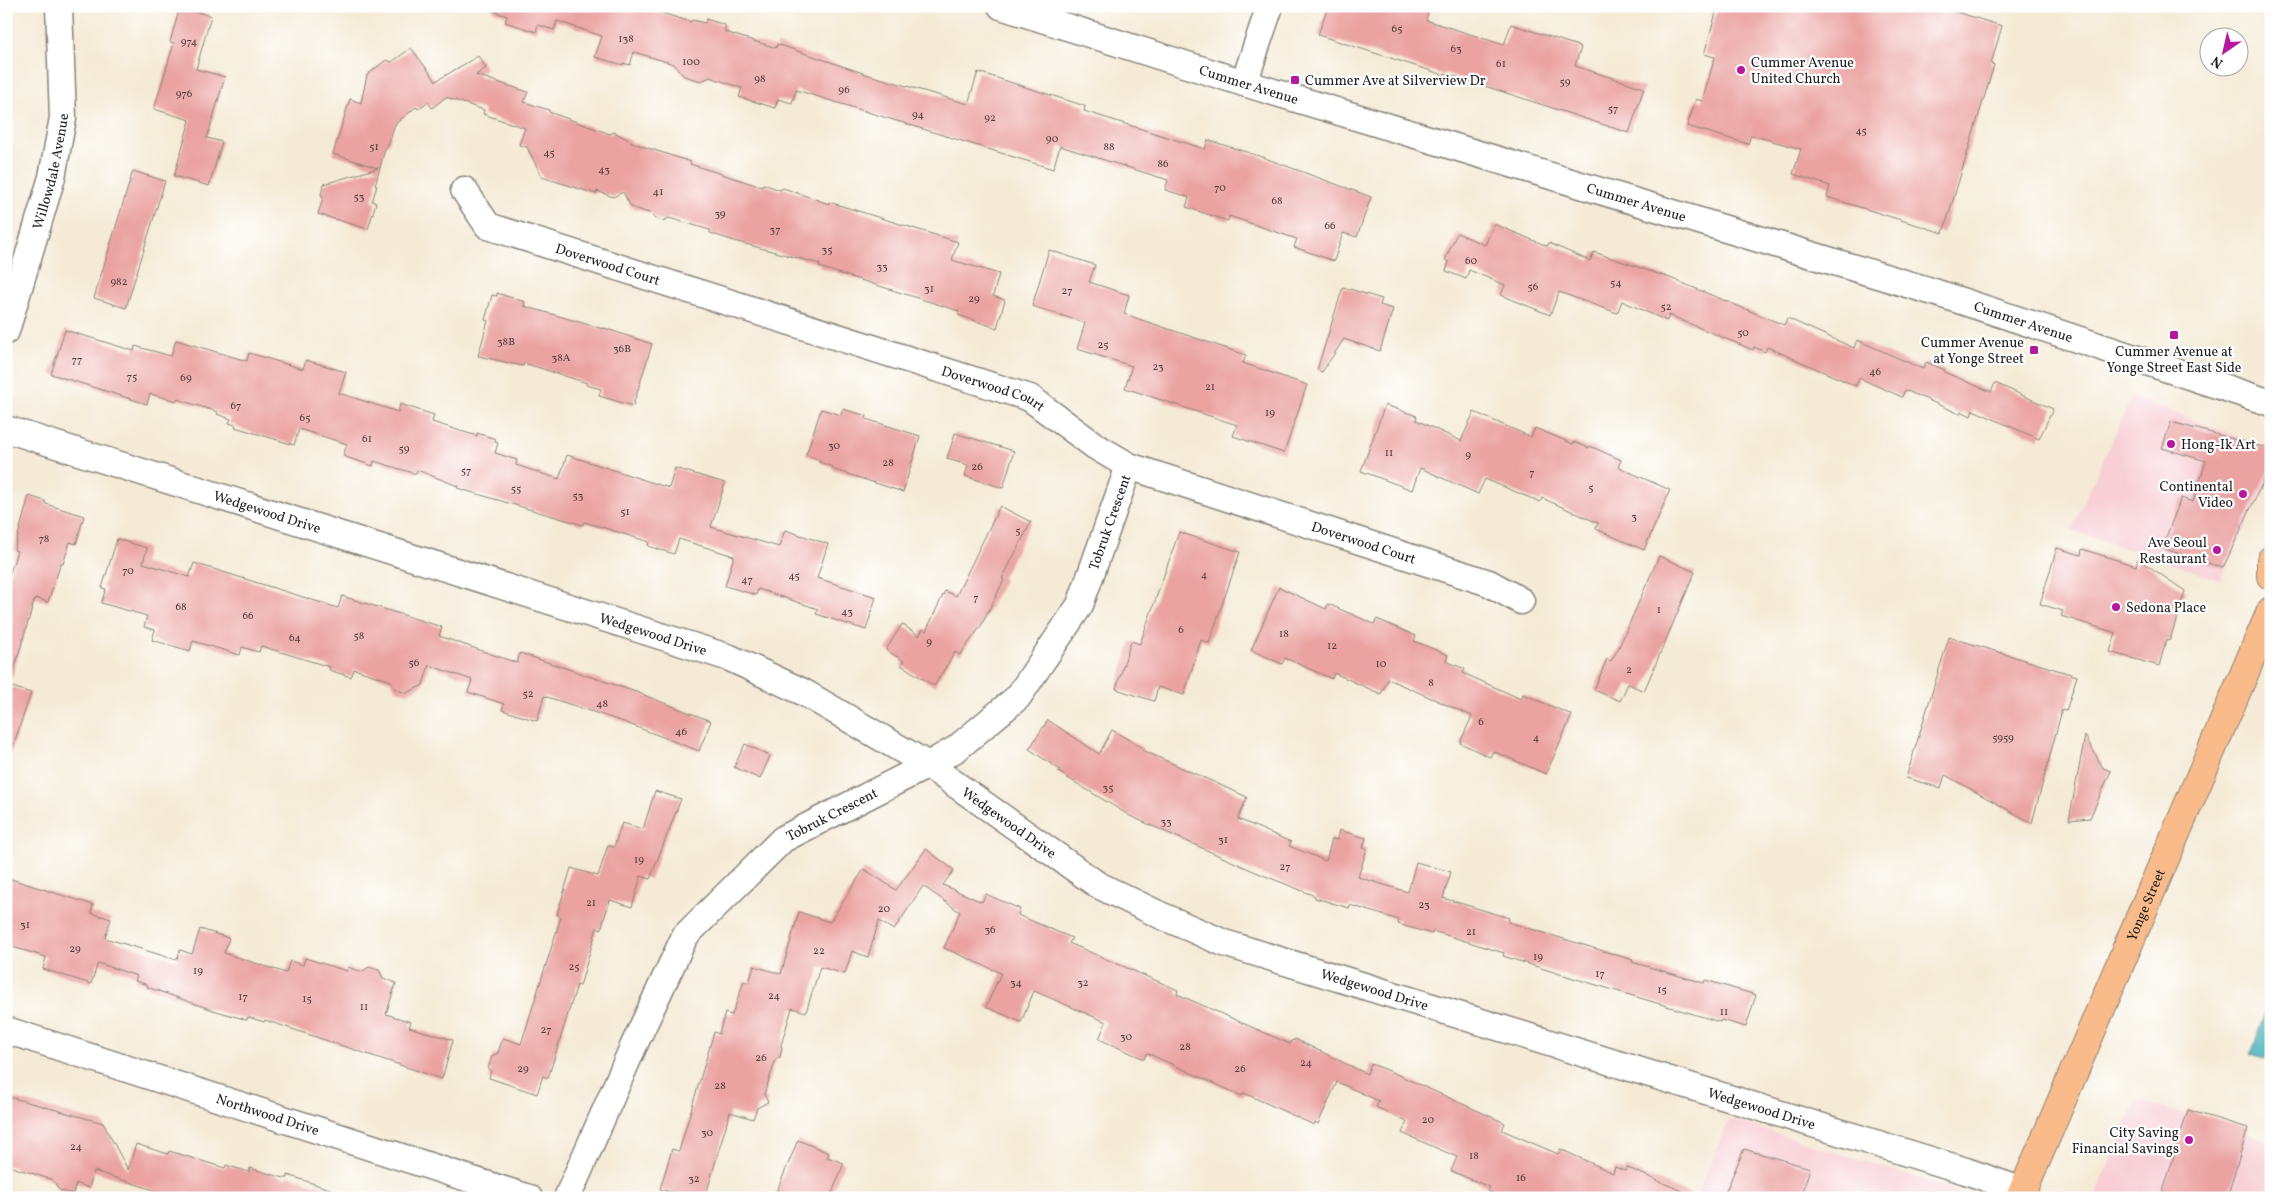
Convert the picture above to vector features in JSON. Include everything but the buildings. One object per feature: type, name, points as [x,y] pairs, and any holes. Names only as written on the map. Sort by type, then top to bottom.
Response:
[{"type":"main road","points":[[2271,560],[2271,576]]},
{"type":"main road","name":"Yonge Street","points":[[2022,1194],[2271,611]]},
{"type":"street","name":"Willowdale Avenue","points":[[6,331],[52,177],[63,118],[59,6]]},
{"type":"street","name":"Cummer Avenue","points":[[1001,6],[1244,83],[1937,293],[2271,403]]},
{"type":"street","points":[[1244,83],[1270,6]]},
{"type":"street","name":"Doverwood Court","points":[[464,190],[488,226],[1030,398],[1094,446],[1129,466],[1488,583],[1521,601]]},
{"type":"street","name":"Wedgewood Drive","points":[[6,429],[730,658],[803,692],[928,765],[1098,885],[1160,916],[1224,943],[1966,1171],[2022,1194]]},
{"type":"street","name":"Tobruk Crescent","points":[[567,1198],[634,1045],[686,936],[783,839],[956,749],[1018,697],[1080,605],[1129,466]]},
{"type":"street","name":"Northwood Drive","points":[[6,1030],[529,1198]]},
{"type":"shaded area","points":[[2132,397],[2271,449],[2271,473],[2220,580],[2071,530]]},
{"type":"shaded area","points":[[2137,1100],[2271,1141],[2271,1198],[2094,1198]]},
{"type":"shaded area","points":[[1730,1119],[1950,1188],[1960,1194],[1962,1198],[1695,1198]]},
{"type":"water","points":[[2269,1000],[2271,1000],[2271,1060],[2251,1054]]},
{"type":"place","name":"Cummer Avenue United Church","points":[[1741,70]]},
{"type":"place","name":"Cummer Ave at Silverview Dr","points":[[1295,80]]},
{"type":"place","name":"Cummer Avenue at Yonge Street East Side","points":[[2174,335]]},
{"type":"place","name":"Cummer Avenue at Yonge Street","points":[[2034,350]]},
{"type":"place","name":"Hong-Ik Art","points":[[2171,444]]},
{"type":"place","name":"Continental Video","points":[[2243,494]]},
{"type":"place","name":"Ave Seoul Restaurant","points":[[2217,550]]},
{"type":"place","name":"Sedona Place","points":[[2116,607]]},
{"type":"place","name":"City Saving Financial Savings","points":[[2189,1140]]}]
